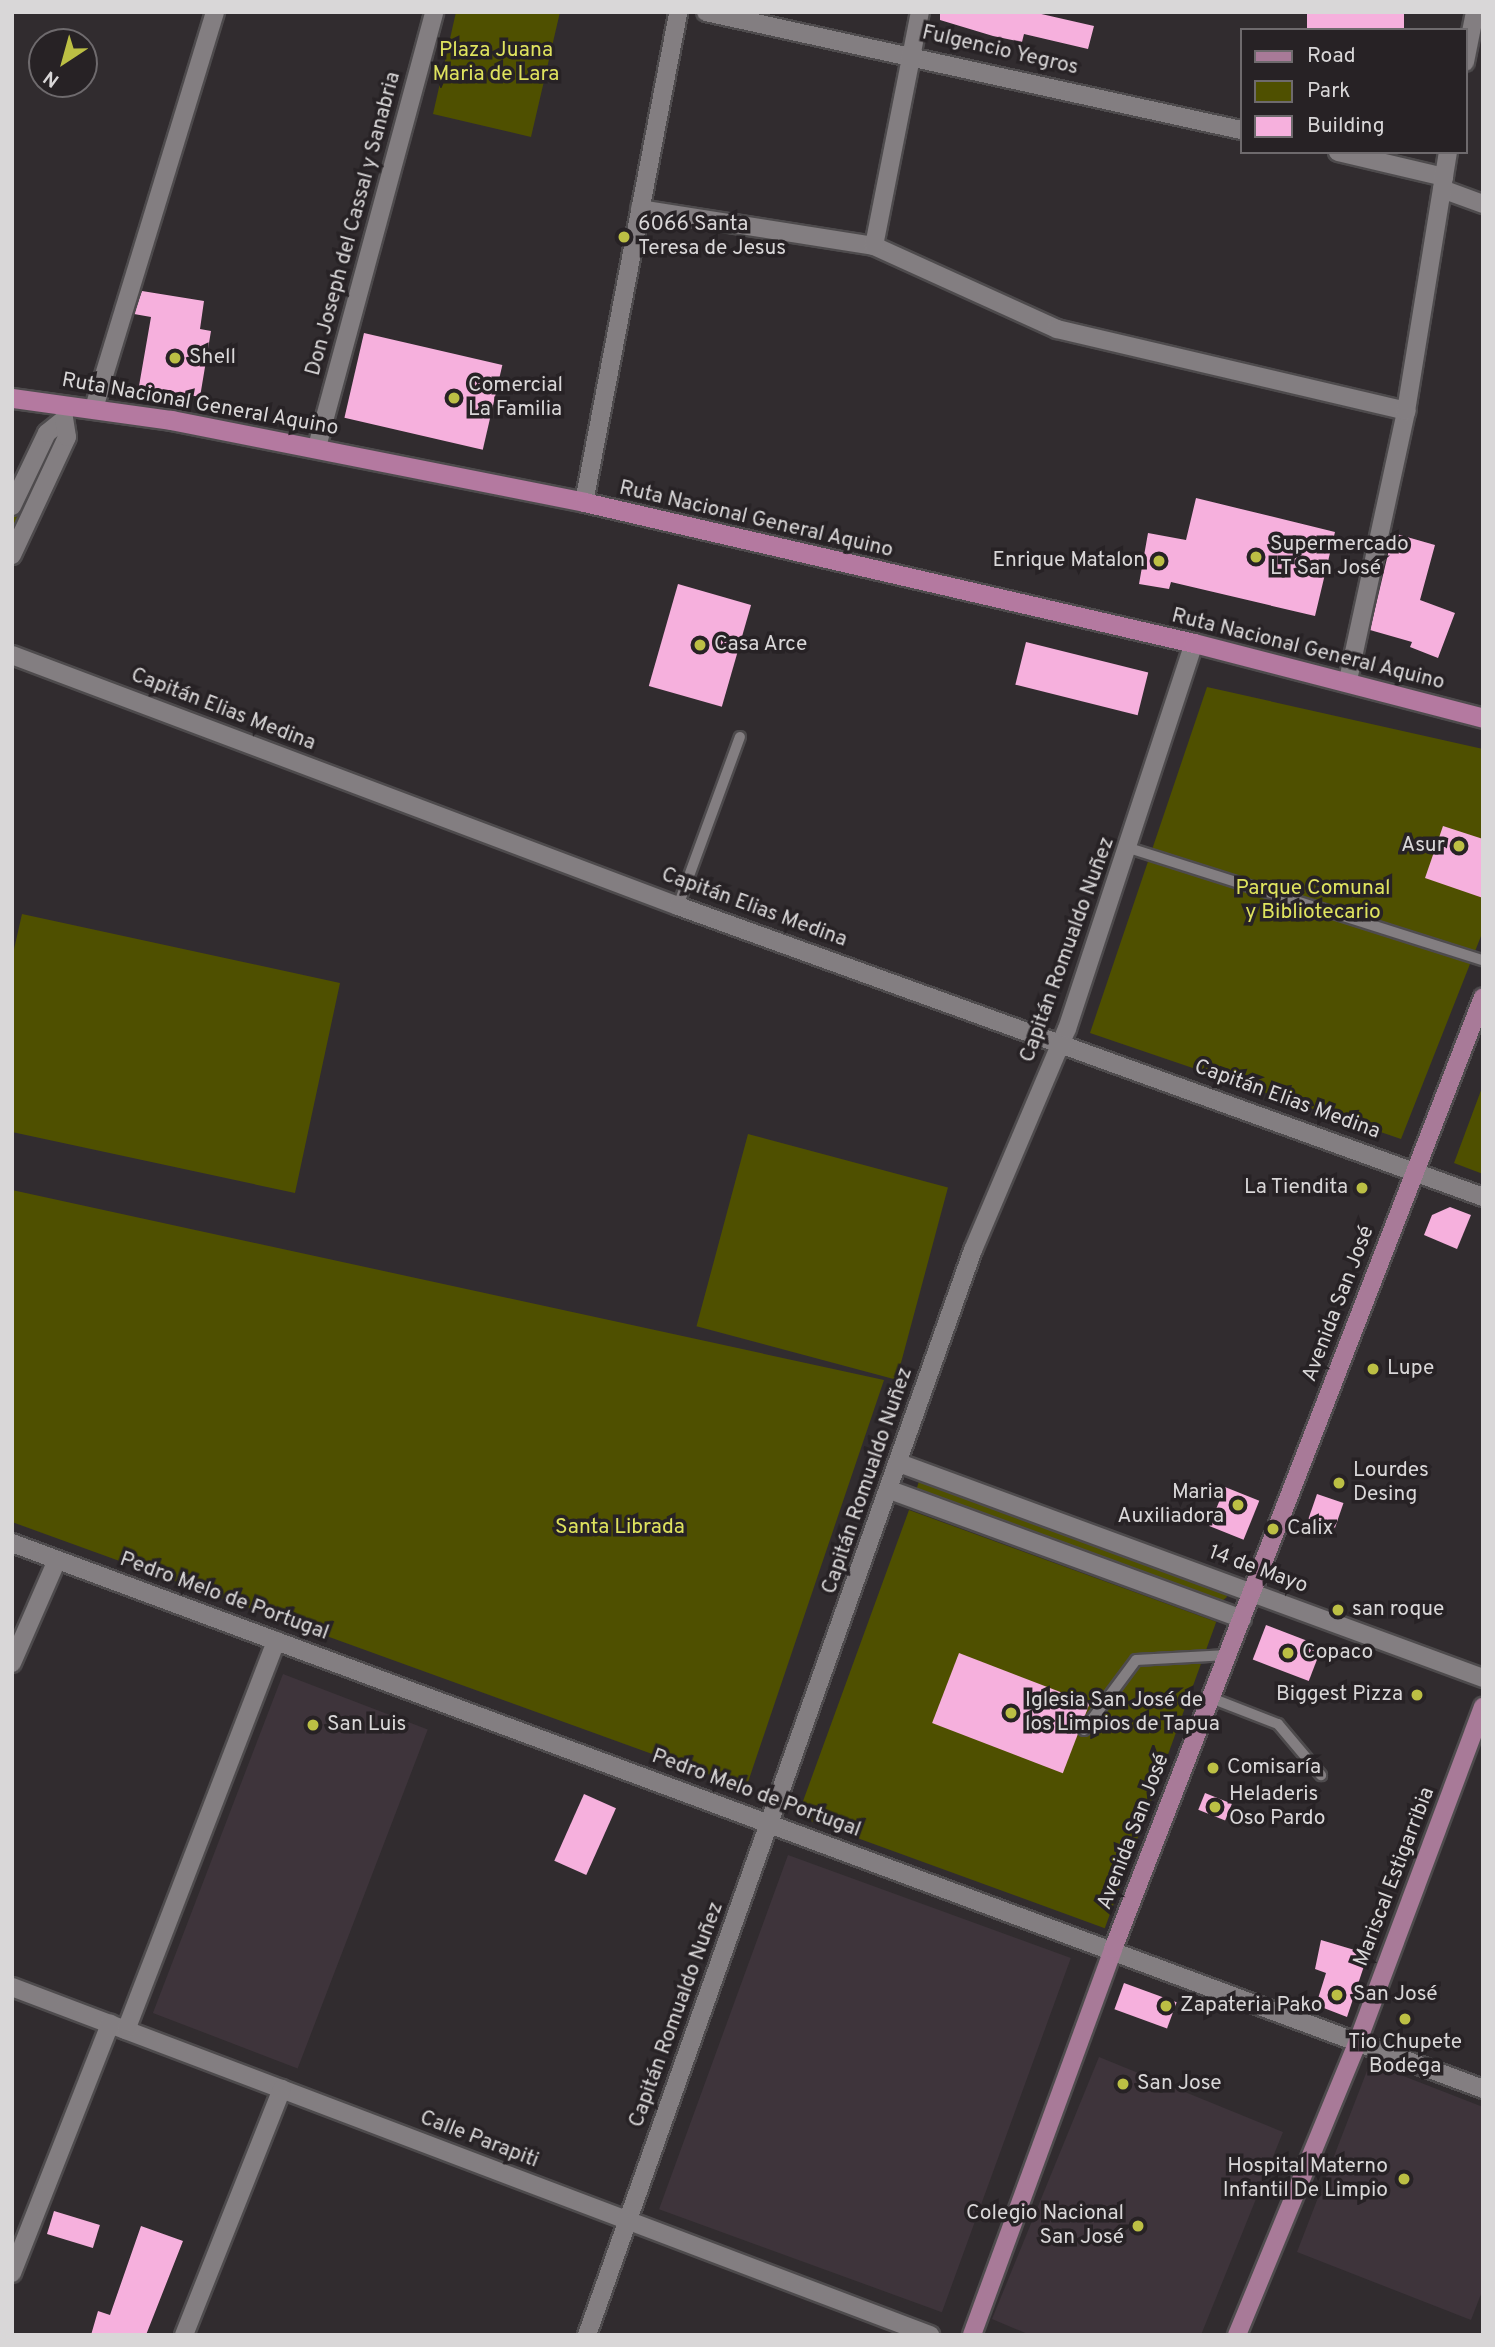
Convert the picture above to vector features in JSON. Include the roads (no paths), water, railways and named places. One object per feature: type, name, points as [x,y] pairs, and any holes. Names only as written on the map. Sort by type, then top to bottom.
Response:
[{"type":"highway","name":"Ruta Nacional General Aquino","points":[[12,398],[67,411],[94,408],[317,447],[583,502],[1194,643],[1348,680],[1483,718]]},
{"type":"main road","name":"Avenida San José","points":[[972,2335],[1112,1950],[1483,997]]},
{"type":"main road","name":"Mariscal Estigarribia","points":[[1237,2335],[1358,2041],[1483,1707]]},
{"type":"street","points":[[94,408],[215,12]]},
{"type":"street","name":"Don Joseph del Cassal y Sanabria","points":[[317,447],[434,12]]},
{"type":"street","points":[[583,502],[678,12]]},
{"type":"street","name":"Fulgencio Yegros","points":[[706,12],[910,54],[1240,130]]},
{"type":"street","points":[[874,246],[920,12]]},
{"type":"street","points":[[1467,52],[1475,12]]},
{"type":"street","points":[[1345,154],[1443,183],[1483,204]]},
{"type":"street","points":[[1348,680],[1406,411],[1448,154]]},
{"type":"street","points":[[640,209],[874,246],[1056,328],[1406,411]]},
{"type":"street","points":[[12,506],[47,433],[67,411]]},
{"type":"street","points":[[12,555],[67,437],[67,411]]},
{"type":"street","name":"Capitán Romualdo Nuñez","points":[[587,2335],[890,1490],[973,1250],[1061,1043],[1129,848],[1194,643]]},
{"type":"street","name":"Capitán Elias Medina","points":[[12,655],[678,905],[1483,1196]]},
{"type":"street","name":"14 de Mayo","points":[[899,1463],[1483,1678]]},
{"type":"street","points":[[890,1490],[1242,1619]]},
{"type":"street","name":"Pedro Melo de Portugal","points":[[12,1543],[1483,2089]]},
{"type":"street","points":[[12,1663],[57,1560]]},
{"type":"street","points":[[12,2273],[118,2027],[276,1641]]},
{"type":"street","name":"Calle Parapiti","points":[[12,1987],[930,2335]]},
{"type":"street","points":[[184,2335],[282,2089]]},
{"type":"lane","points":[[678,905],[740,737]]},
{"type":"lane","points":[[1129,848],[1483,960]]},
{"type":"lane","points":[[1084,1730],[1136,1660],[1228,1655]]},
{"type":"lane","points":[[1211,1698],[1278,1724],[1321,1774]]},
{"type":"place","name":"6066 Santa Teresa de Jesus","points":[[624,237]]},
{"type":"place","name":"Shell","points":[[175,358]]},
{"type":"place","name":"Comercial La Familia","points":[[454,398]]},
{"type":"place","name":"Supermercado LT San José","points":[[1256,557]]},
{"type":"place","name":"Enrique Matalon","points":[[1159,561]]},
{"type":"place","name":"Casa Arce","points":[[700,645]]},
{"type":"place","name":"Asur","points":[[1459,846]]},
{"type":"place","name":"La Tiendita","points":[[1362,1188]]},
{"type":"place","name":"Lupe","points":[[1373,1369]]},
{"type":"place","name":"Lourdes Desing","points":[[1339,1483]]},
{"type":"place","name":"Maria Auxiliadora","points":[[1238,1505]]},
{"type":"place","name":"Calix","points":[[1273,1529]]},
{"type":"place","name":"san roque","points":[[1338,1610]]},
{"type":"place","name":"Copaco","points":[[1288,1653]]},
{"type":"place","name":"Biggest Pizza","points":[[1417,1695]]},
{"type":"place","name":"Iglesia San José de los Limpios de Tapua","points":[[1011,1713]]},
{"type":"place","name":"San Luis","points":[[313,1725]]},
{"type":"place","name":"Comisaría","points":[[1213,1768]]},
{"type":"place","name":"Heladeris Oso Pardo","points":[[1215,1807]]},
{"type":"place","name":"San José","points":[[1337,1995]]},
{"type":"place","name":"Zapateria Pako","points":[[1166,2006]]},
{"type":"place","name":"Tio Chupete Bodega","points":[[1405,2019]]},
{"type":"place","name":"San Jose","points":[[1123,2084]]},
{"type":"place","name":"Hospital Materno Infantil De Limpio","points":[[1404,2179]]},
{"type":"place","name":"Colegio Nacional San José","points":[[1138,2226]]},
{"type":"park label","name":"Plaza Juana Maria de Lara","points":[[496,63]]},
{"type":"park label","name":"Parque Comunal y Bibliotecario","points":[[1313,901]]},
{"type":"park label","name":"Santa Librada","points":[[620,1528]]}]
